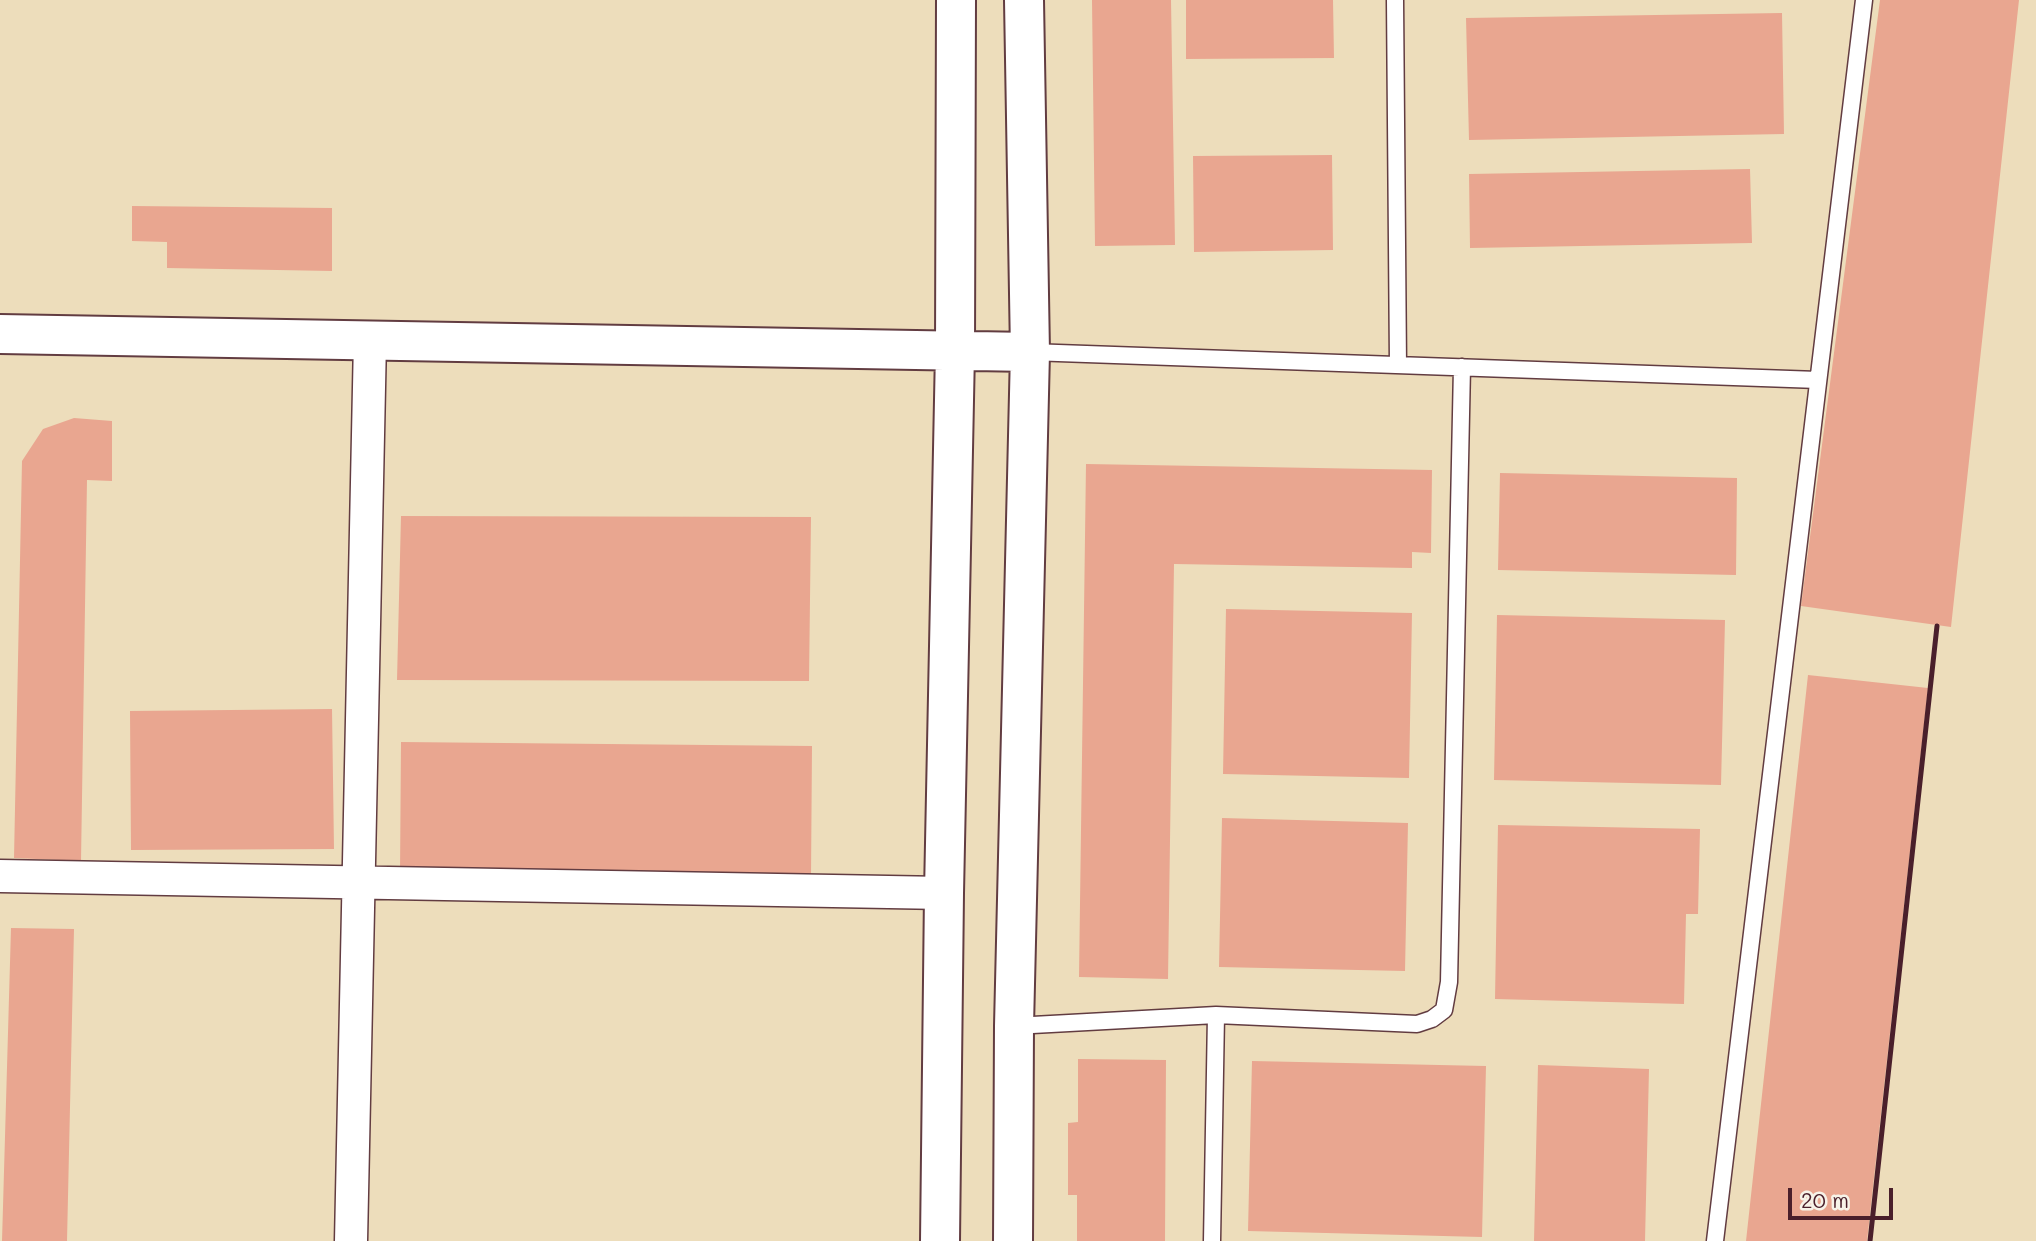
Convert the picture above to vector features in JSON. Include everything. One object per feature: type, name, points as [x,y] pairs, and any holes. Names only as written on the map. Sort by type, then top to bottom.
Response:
[{"type":"street","points":[[940,1241],[955,351],[956,0]]},
{"type":"street","points":[[1013,1241],[1014,1026],[1030,352],[1024,0]]},
{"type":"street","points":[[0,334],[1030,352]]},
{"type":"street","points":[[351,1241],[370,340]]},
{"type":"street","points":[[0,876],[944,894]]},
{"type":"lane","points":[[1395,0],[1398,365]]},
{"type":"lane","points":[[1715,1241],[1864,0]]},
{"type":"lane","points":[[1030,352],[1818,380]]},
{"type":"lane","points":[[1014,1026],[1216,1015],[1417,1024],[1432,1019],[1444,1010],[1449,982],[1462,367]]},
{"type":"lane","points":[[1212,1241],[1216,1015]]},
{"type":"building","points":[[1092,0],[1171,0],[1175,245],[1095,246]]},
{"type":"building","points":[[1186,0],[1333,0],[1334,58],[1186,59]]},
{"type":"building","points":[[1880,0],[2019,0],[1951,627],[1801,606]]},
{"type":"building","points":[[1782,13],[1784,134],[1469,140],[1466,18]]},
{"type":"building","points":[[1332,155],[1333,250],[1194,252],[1193,156]]},
{"type":"building","points":[[1750,169],[1752,243],[1470,248],[1469,174]]},
{"type":"building","points":[[132,206],[332,208],[332,271],[167,268],[167,242],[132,241]]},
{"type":"building","points":[[74,418],[112,421],[112,481],[87,480],[81,861],[14,858],[22,461],[43,429]]},
{"type":"building","points":[[1086,464],[1432,470],[1431,553],[1412,552],[1412,568],[1174,564],[1168,979],[1079,977]]},
{"type":"building","points":[[1500,473],[1737,478],[1736,575],[1498,570]]},
{"type":"building","points":[[401,516],[811,517],[809,681],[397,680]]},
{"type":"building","points":[[1226,609],[1412,613],[1409,778],[1223,774]]},
{"type":"building","points":[[1497,615],[1725,620],[1721,785],[1494,780]]},
{"type":"building","points":[[1808,675],[1928,688],[1867,1241],[1746,1241]]},
{"type":"building","points":[[332,709],[334,849],[131,850],[130,711]]},
{"type":"building","points":[[401,742],[812,746],[811,877],[400,874]]},
{"type":"building","points":[[1222,818],[1408,823],[1405,971],[1219,967]]},
{"type":"building","points":[[1498,825],[1700,829],[1698,914],[1686,914],[1684,1004],[1495,999]]},
{"type":"building","points":[[11,928],[74,929],[67,1241],[2,1241]]},
{"type":"building","points":[[1078,1059],[1166,1060],[1165,1241],[1077,1241],[1077,1195],[1068,1195],[1068,1123],[1078,1122]]},
{"type":"building","points":[[1252,1061],[1486,1066],[1482,1237],[1248,1231]]},
{"type":"building","points":[[1538,1065],[1649,1069],[1645,1241],[1534,1241]]},
{"type":"railway","points":[[1870,1241],[1937,626]]}]
